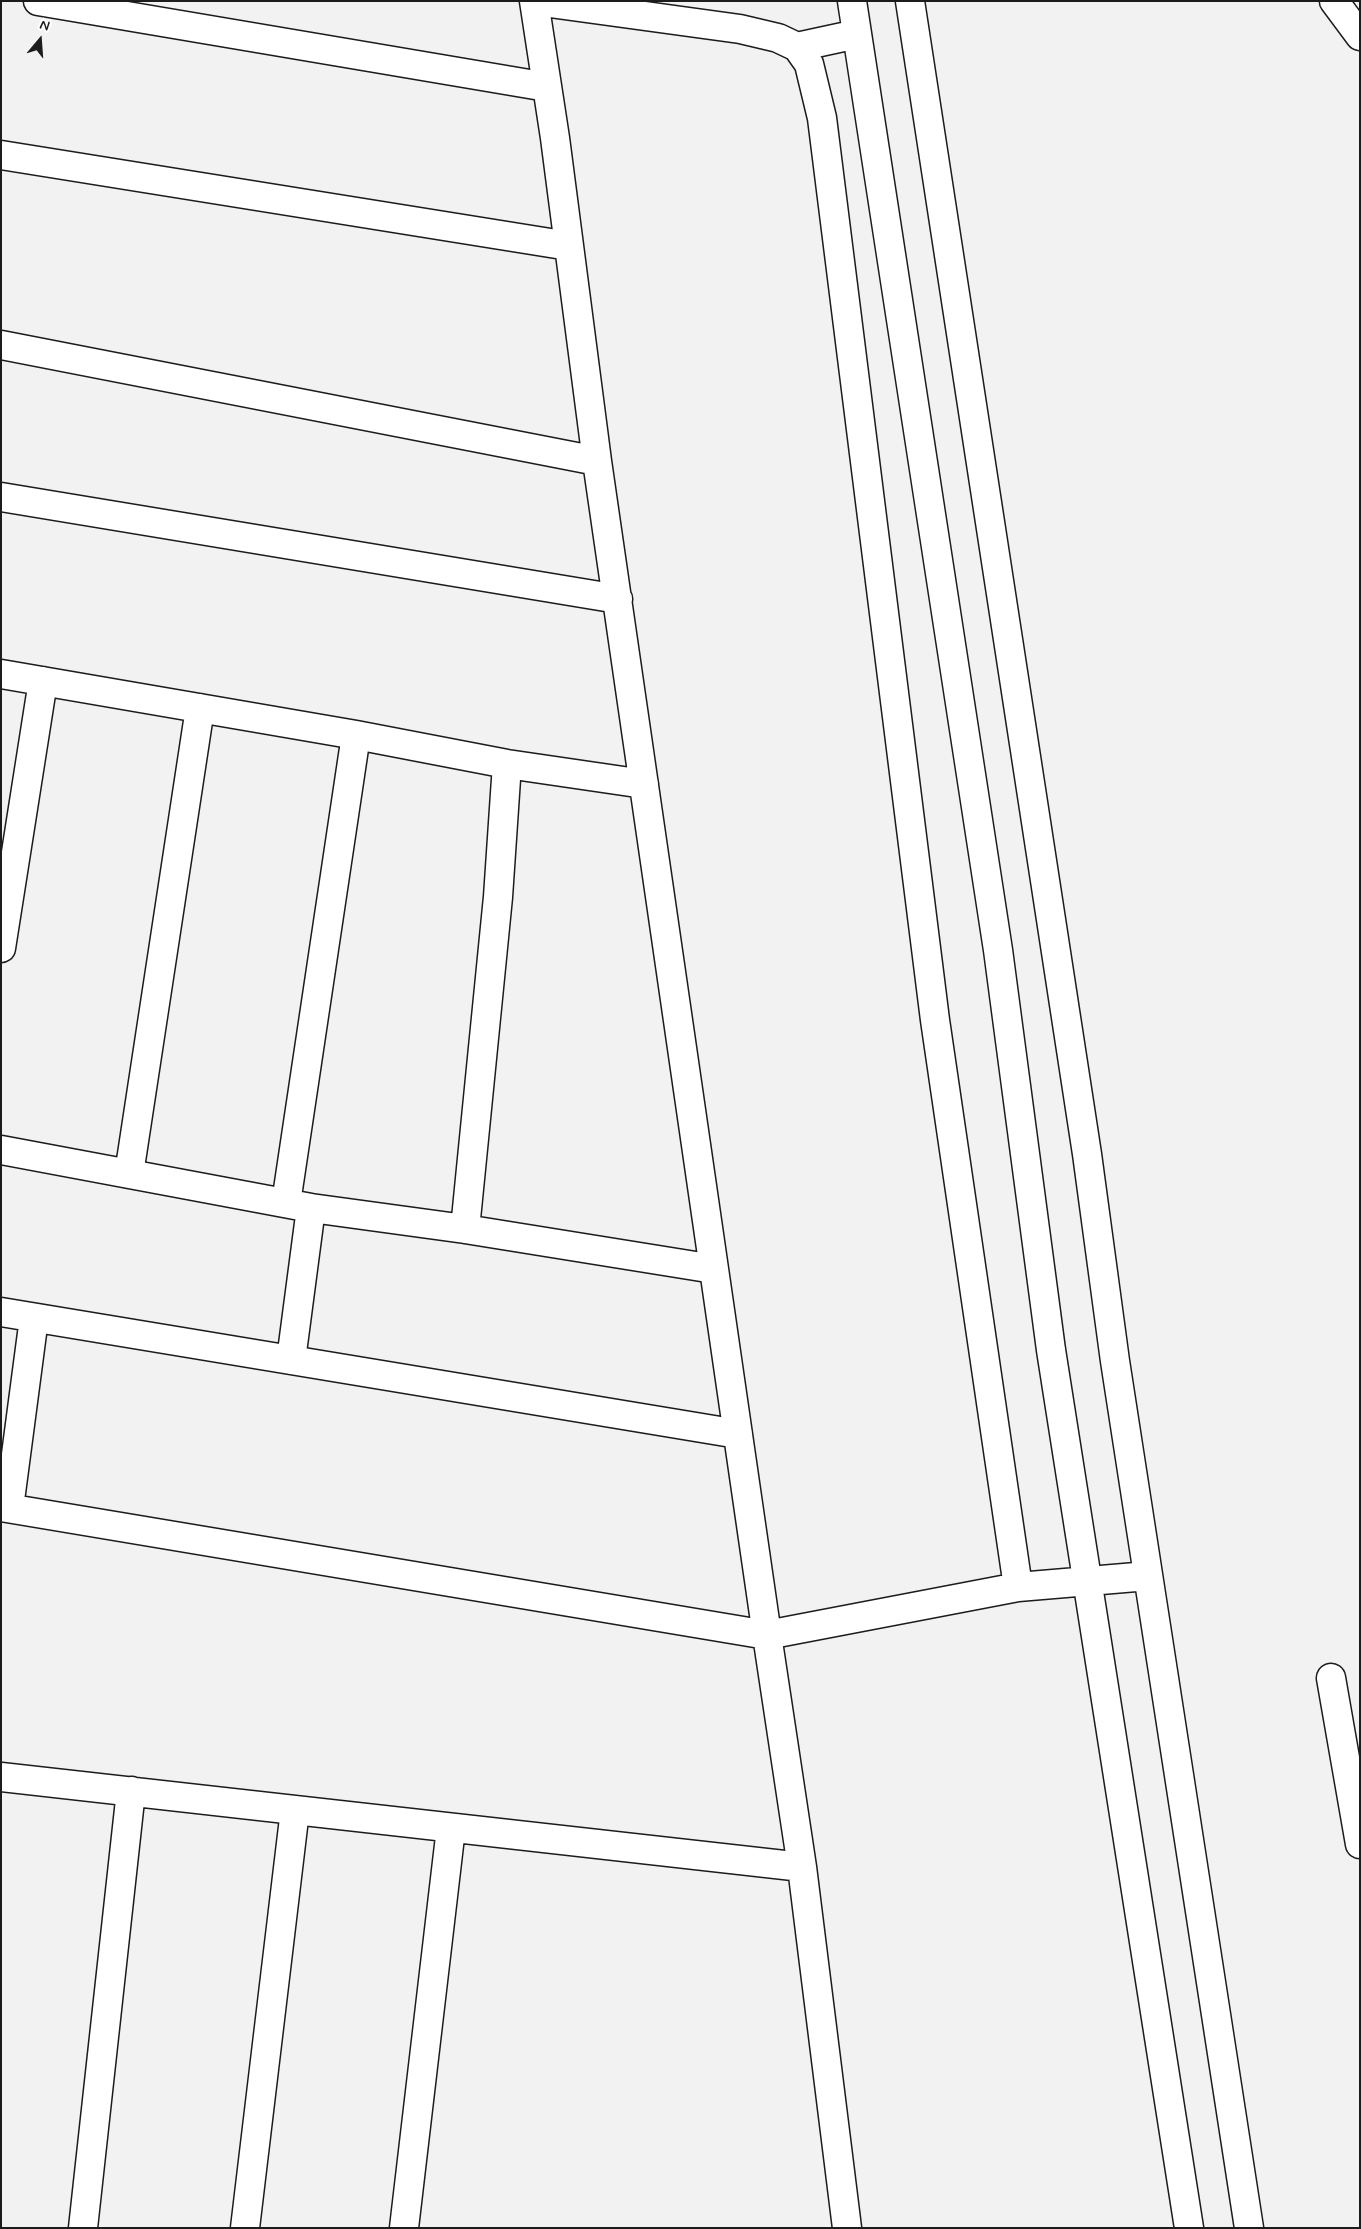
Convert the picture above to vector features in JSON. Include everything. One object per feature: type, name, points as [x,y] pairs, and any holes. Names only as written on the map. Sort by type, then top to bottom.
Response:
[{"type":"street","points":[[38,1],[547,87]]},
{"type":"street","points":[[847,2228],[802,1867],[597,461],[534,1],[740,29],[778,38],[797,47],[809,64],[822,118],[935,1020],[1018,1587]]},
{"type":"street","points":[[852,1],[998,950],[1051,1350],[1189,2228]]},
{"type":"street","points":[[910,1],[1087,1154],[1115,1361],[1249,2228]]},
{"type":"street","points":[[1334,1],[1360,36]]},
{"type":"street","points":[[797,47],[857,34]]},
{"type":"street","points":[[1,155],[569,246]]},
{"type":"street","points":[[1,345],[597,461]]},
{"type":"street","points":[[1,497],[618,599]]},
{"type":"street","points":[[1,674],[356,735],[507,764],[644,784]]},
{"type":"street","points":[[1,948],[43,681]]},
{"type":"street","points":[[128,1174],[200,708]]},
{"type":"street","points":[[291,1360],[299,1205],[356,735]]},
{"type":"street","points":[[465,1229],[498,897],[507,764]]},
{"type":"street","points":[[1,1150],[299,1205],[714,1268]]},
{"type":"street","points":[[1,1312],[738,1434]]},
{"type":"street","points":[[34,1318],[5,1508],[767,1635],[1018,1587],[1148,1576]]},
{"type":"street","points":[[1331,1678],[1360,1844]]},
{"type":"street","points":[[1,1777],[802,1867]]},
{"type":"street","points":[[84,2228],[131,1791]]},
{"type":"street","points":[[245,2228],[295,1810]]},
{"type":"street","points":[[404,2228],[451,1828]]}]
